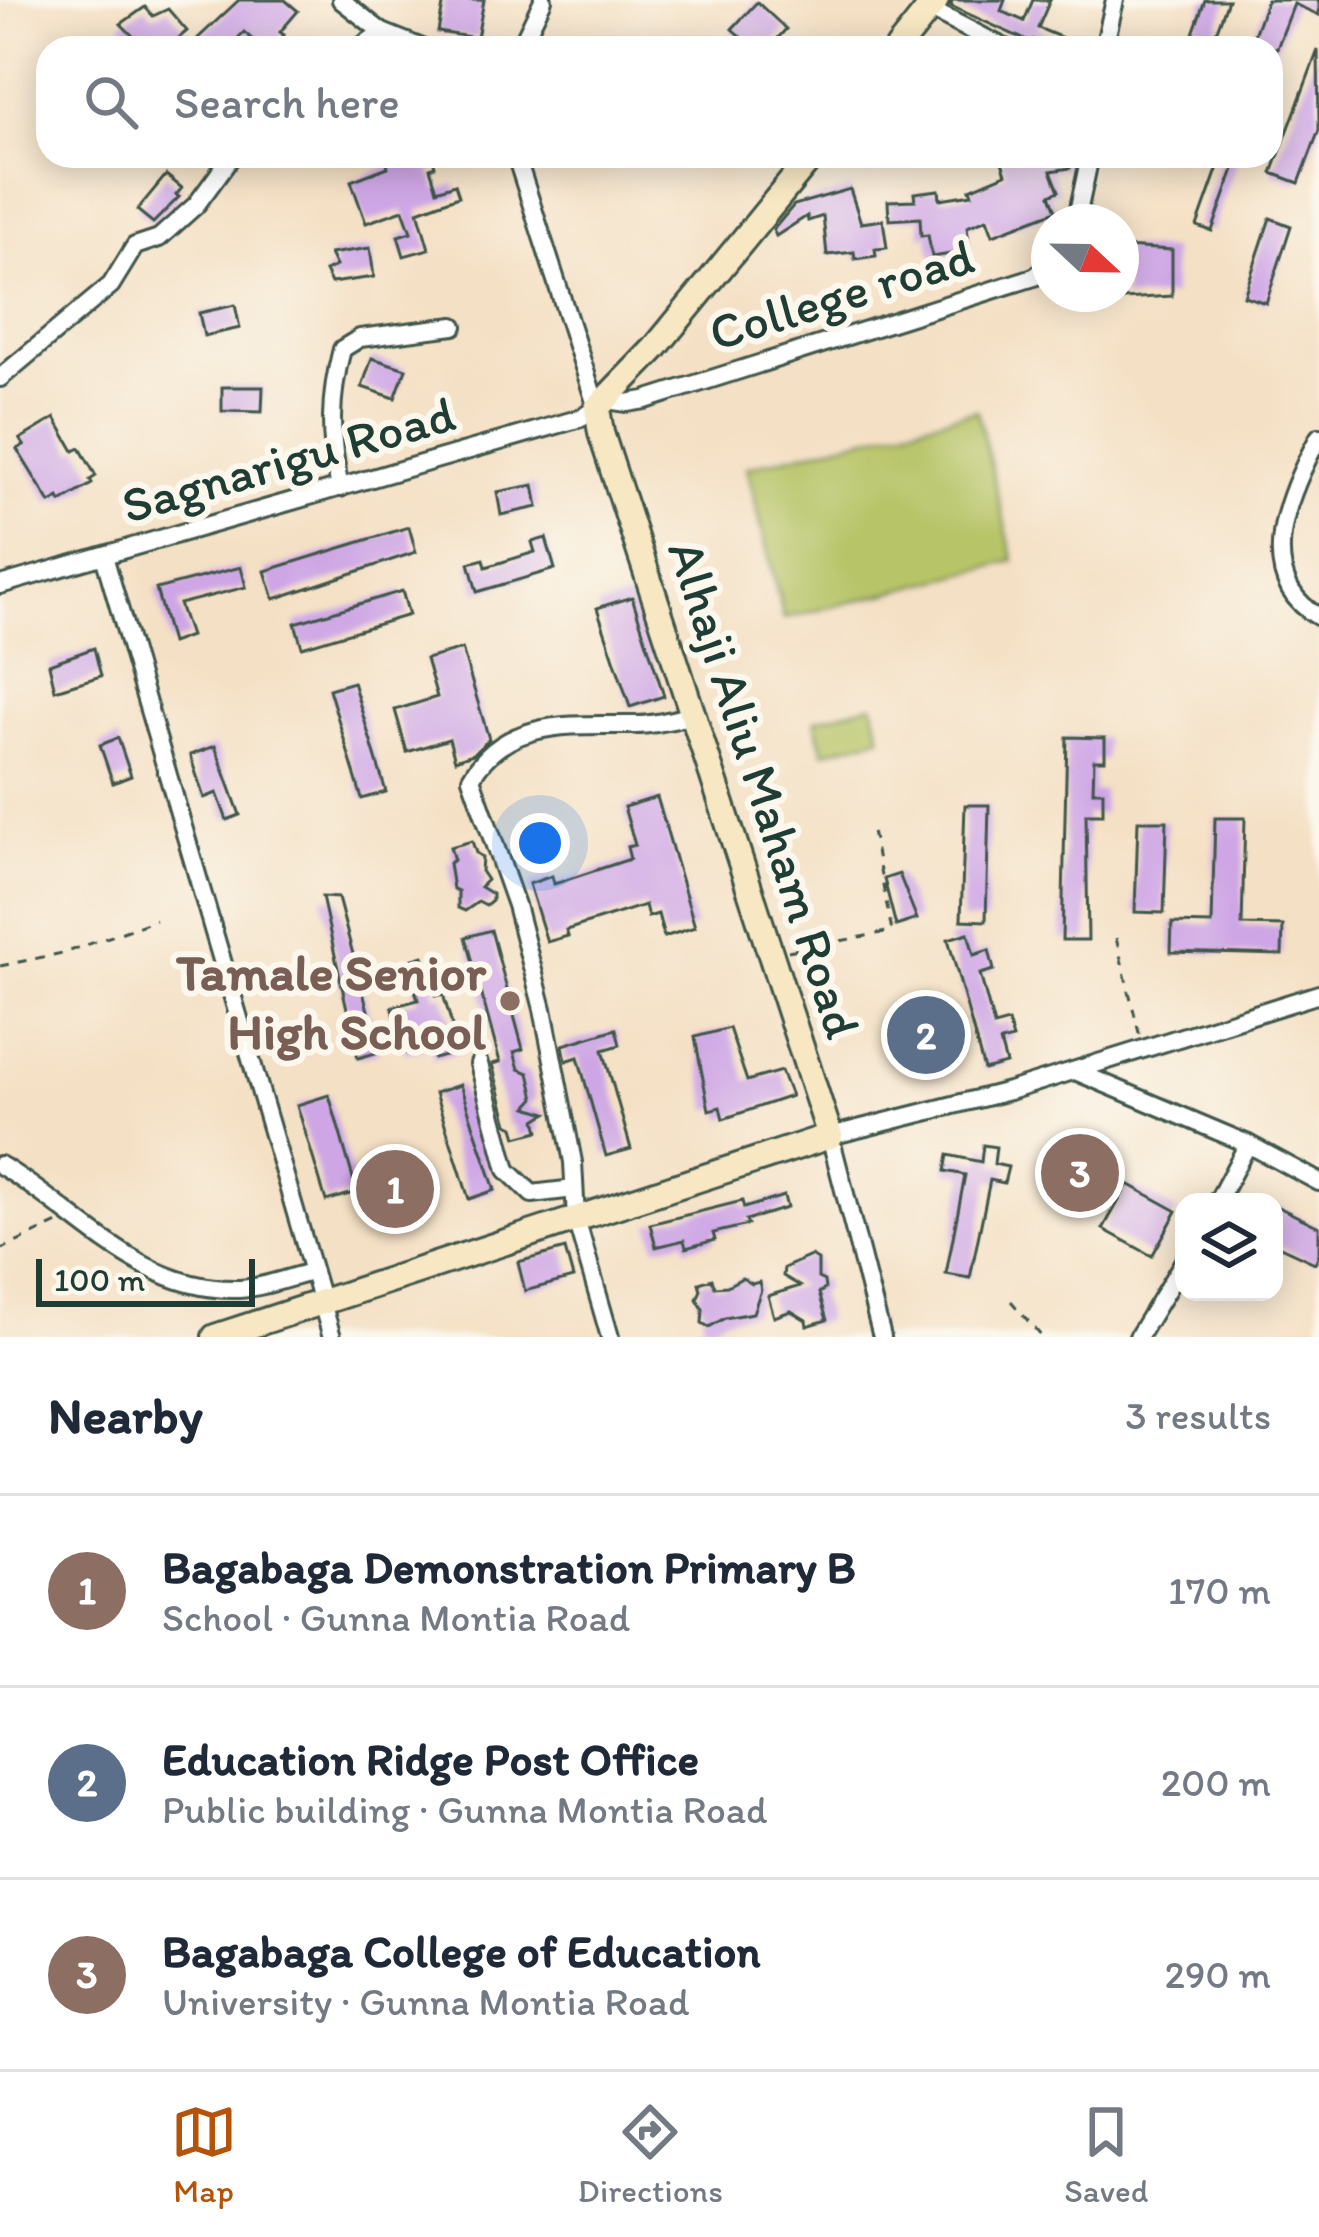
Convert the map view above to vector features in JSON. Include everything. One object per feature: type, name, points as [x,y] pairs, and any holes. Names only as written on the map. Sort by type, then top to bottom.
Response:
[{"type":"street","points":[[341,0],[392,36]]},
{"type":"street","points":[[526,36],[543,0]]},
{"type":"street","points":[[1107,36],[1115,0]]},
{"type":"street","points":[[908,36],[933,5],[985,36]]},
{"type":"street","points":[[376,36],[382,32]]},
{"type":"street","points":[[0,378],[110,285],[135,246],[159,238],[196,205],[223,168]]},
{"type":"street","points":[[521,168],[602,404],[655,349],[802,168]]},
{"type":"street","points":[[1080,204],[1087,168]]},
{"type":"street","name":"College road","points":[[602,404],[655,397],[1031,278]]},
{"type":"street","points":[[340,488],[330,441],[331,390],[342,349],[360,338],[454,326]]},
{"type":"street","name":"Sagnarigu Road","points":[[0,585],[581,418],[602,404]]},
{"type":"street","name":"Alhaji Aliu Maham Road","points":[[602,404],[601,433],[830,1136],[882,1337]]},
{"type":"street","points":[[1319,437],[1297,483],[1280,549],[1281,571],[1292,594],[1319,617]]},
{"type":"street","points":[[104,556],[332,1337]]},
{"type":"street","points":[[610,1337],[577,1219],[566,1123],[533,969],[516,904],[471,778],[508,744],[560,723],[643,725],[694,716]]},
{"type":"street","points":[[214,1337],[830,1136],[1075,1071],[1319,994]]},
{"type":"street","points":[[478,1064],[507,1170],[532,1194],[574,1189]]},
{"type":"street","points":[[1075,1071],[1248,1144],[1319,1182]]},
{"type":"street","points":[[1222,1193],[1248,1144]]},
{"type":"street","points":[[0,1165],[52,1198],[109,1246],[178,1280],[242,1289],[312,1272]]},
{"type":"street","points":[[1138,1337],[1175,1276]]},
{"type":"path","points":[[771,955],[892,931],[872,831]]},
{"type":"path","points":[[0,966],[67,952],[156,920]]},
{"type":"path","points":[[1116,938],[1143,1050]]},
{"type":"path","points":[[0,1250],[70,1217]]},
{"type":"path","points":[[1011,1300],[1042,1337]]},
{"type":"green space","points":[[977,410],[1014,561],[784,619],[747,467]]},
{"type":"green space","points":[[873,704],[881,737],[824,752],[815,720]]},
{"type":"building","points":[[239,0],[285,0],[298,11],[280,32],[283,36],[244,32],[240,36],[200,36]]},
{"type":"building","points":[[444,0],[484,0],[477,36],[438,32]]},
{"type":"building","points":[[952,0],[1005,0],[1001,11],[1024,21],[1033,0],[1050,0],[1038,28],[1058,36],[1017,36],[951,6]]},
{"type":"building","points":[[1205,0],[1228,0],[1215,36],[1192,36]]},
{"type":"building","points":[[1267,0],[1319,0],[1319,15],[1294,4],[1282,36],[1254,36]]},
{"type":"building","points":[[757,2],[786,29],[780,36],[740,36],[732,29]]},
{"type":"building","points":[[145,7],[153,16],[168,9],[187,31],[181,36],[133,36],[121,24]]},
{"type":"building","points":[[1318,50],[1319,130],[1299,183],[1272,173],[1274,168],[1283,168],[1283,144]]},
{"type":"building","points":[[385,168],[430,168],[437,190],[455,184],[459,196],[418,211],[429,249],[404,256],[398,236],[411,232],[403,210],[366,223],[351,181]]},
{"type":"building","points":[[1004,168],[1070,168],[1051,171],[1059,191],[1050,195],[1053,204],[1031,204],[1031,221],[993,235],[987,219],[967,227],[970,251],[932,257],[928,235],[921,236],[920,218],[889,220],[888,201],[915,200],[914,193],[939,190],[940,199],[972,194],[970,189],[1006,174]]},
{"type":"building","points":[[1218,168],[1234,168],[1212,231],[1197,226]]},
{"type":"building","points":[[166,175],[182,188],[153,223],[137,210]]},
{"type":"building","points":[[850,189],[861,223],[883,220],[887,248],[875,249],[876,256],[827,255],[823,216],[808,221],[807,216],[776,236],[773,230],[794,205]]},
{"type":"building","points":[[1270,218],[1291,226],[1266,303],[1244,296]]},
{"type":"building","points":[[370,248],[374,277],[331,283],[325,271],[336,266],[330,254]]},
{"type":"building","points":[[1139,248],[1172,250],[1172,296],[1139,298]]},
{"type":"building","points":[[235,305],[240,328],[204,336],[199,313]]},
{"type":"building","points":[[372,358],[406,369],[395,398],[362,387]]},
{"type":"building","points":[[222,387],[263,387],[262,412],[222,411]]},
{"type":"building","points":[[55,418],[96,476],[92,484],[61,502],[59,498],[50,503],[17,449],[24,445],[20,439]]},
{"type":"building","points":[[534,485],[538,507],[501,515],[497,492]]},
{"type":"building","points":[[409,527],[416,552],[274,599],[265,571]]},
{"type":"building","points":[[546,538],[555,569],[477,592],[469,563],[484,559],[486,567],[535,552],[532,542]]},
{"type":"building","points":[[241,567],[246,587],[179,604],[190,636],[171,643],[156,589]]},
{"type":"building","points":[[402,591],[409,615],[302,647],[295,623]]},
{"type":"building","points":[[632,597],[664,696],[630,707],[597,608]]},
{"type":"building","points":[[94,648],[101,676],[55,690],[49,664]]},
{"type":"building","points":[[462,649],[489,739],[473,754],[455,760],[449,739],[407,752],[395,710],[437,697],[426,659]]},
{"type":"building","points":[[353,682],[386,792],[362,799],[329,689]]},
{"type":"building","points":[[1067,737],[1105,738],[1105,760],[1094,760],[1093,791],[1103,791],[1103,814],[1086,814],[1088,940],[1062,940]]},
{"type":"building","points":[[118,738],[131,776],[113,783],[100,745]]},
{"type":"building","points":[[215,746],[240,815],[227,820],[217,793],[204,798],[190,755]]},
{"type":"building","points":[[657,797],[695,927],[664,937],[658,914],[648,917],[645,905],[566,930],[568,936],[547,942],[529,884],[552,876],[554,884],[630,859],[627,847],[635,845],[624,807]]},
{"type":"building","points":[[965,805],[989,805],[986,921],[961,920]]},
{"type":"building","points":[[1215,818],[1245,818],[1242,925],[1283,926],[1282,955],[1171,952],[1172,923],[1212,924]]},
{"type":"building","points":[[1138,821],[1167,821],[1164,913],[1135,912]]},
{"type":"building","points":[[472,841],[487,880],[480,887],[492,894],[492,901],[486,906],[478,902],[465,911],[458,908],[458,891],[453,889],[450,847]]},
{"type":"building","points":[[899,874],[917,919],[896,926],[884,879]]},
{"type":"building","points":[[322,897],[338,898],[379,1052],[358,1058]]},
{"type":"building","points":[[491,930],[523,1049],[514,1052],[519,1069],[529,1073],[535,1098],[527,1107],[547,1113],[536,1120],[539,1131],[517,1137],[508,1124],[492,1064],[500,1062],[466,937]]},
{"type":"building","points":[[968,933],[974,955],[989,950],[994,970],[980,974],[994,1026],[1008,1022],[1013,1039],[1000,1042],[1006,1064],[984,1070],[948,939]]},
{"type":"building","points":[[423,956],[436,996],[443,994],[460,1052],[434,1059],[430,1046],[405,1053],[392,1007],[418,1000],[407,961]]},
{"type":"building","points":[[729,1028],[747,1081],[781,1071],[791,1096],[723,1119],[720,1107],[709,1110],[695,1037]]},
{"type":"building","points":[[616,1029],[620,1045],[603,1050],[631,1149],[606,1156],[578,1057],[566,1061],[563,1045]]},
{"type":"building","points":[[460,1085],[495,1190],[469,1199],[435,1093]]},
{"type":"building","points":[[329,1095],[357,1192],[326,1201],[297,1105]]},
{"type":"building","points":[[983,1145],[996,1147],[994,1164],[1008,1167],[1004,1183],[990,1180],[970,1278],[946,1274],[965,1175],[945,1171],[948,1155],[981,1162]]},
{"type":"building","points":[[1128,1184],[1175,1210],[1152,1256],[1103,1229]]},
{"type":"building","points":[[784,1196],[787,1208],[746,1220],[748,1225],[713,1233],[715,1240],[686,1248],[684,1240],[656,1247],[650,1224],[742,1201],[744,1208]]},
{"type":"building","points":[[1283,1209],[1319,1227],[1315,1263],[1283,1248]]},
{"type":"building","points":[[565,1249],[573,1278],[525,1291],[518,1262]]},
{"type":"building","points":[[811,1256],[818,1260],[818,1278],[824,1281],[825,1289],[819,1293],[827,1320],[807,1326],[806,1320],[791,1311],[774,1317],[768,1296],[800,1286],[783,1276],[784,1268]]},
{"type":"building","points":[[742,1278],[759,1282],[753,1313],[725,1318],[709,1327],[702,1323],[699,1283],[712,1279],[715,1287],[727,1286]]},
{"type":"place","name":"Tamale Senior High School","points":[[510,1001]]},
{"type":"place","name":"Education Ridge Post Office","points":[[926,1035]]},
{"type":"place","name":"Bagabaga College of Education","points":[[1080,1173]]},
{"type":"place","name":"Bagabaga Demonstration Primary B","points":[[395,1189]]}]
